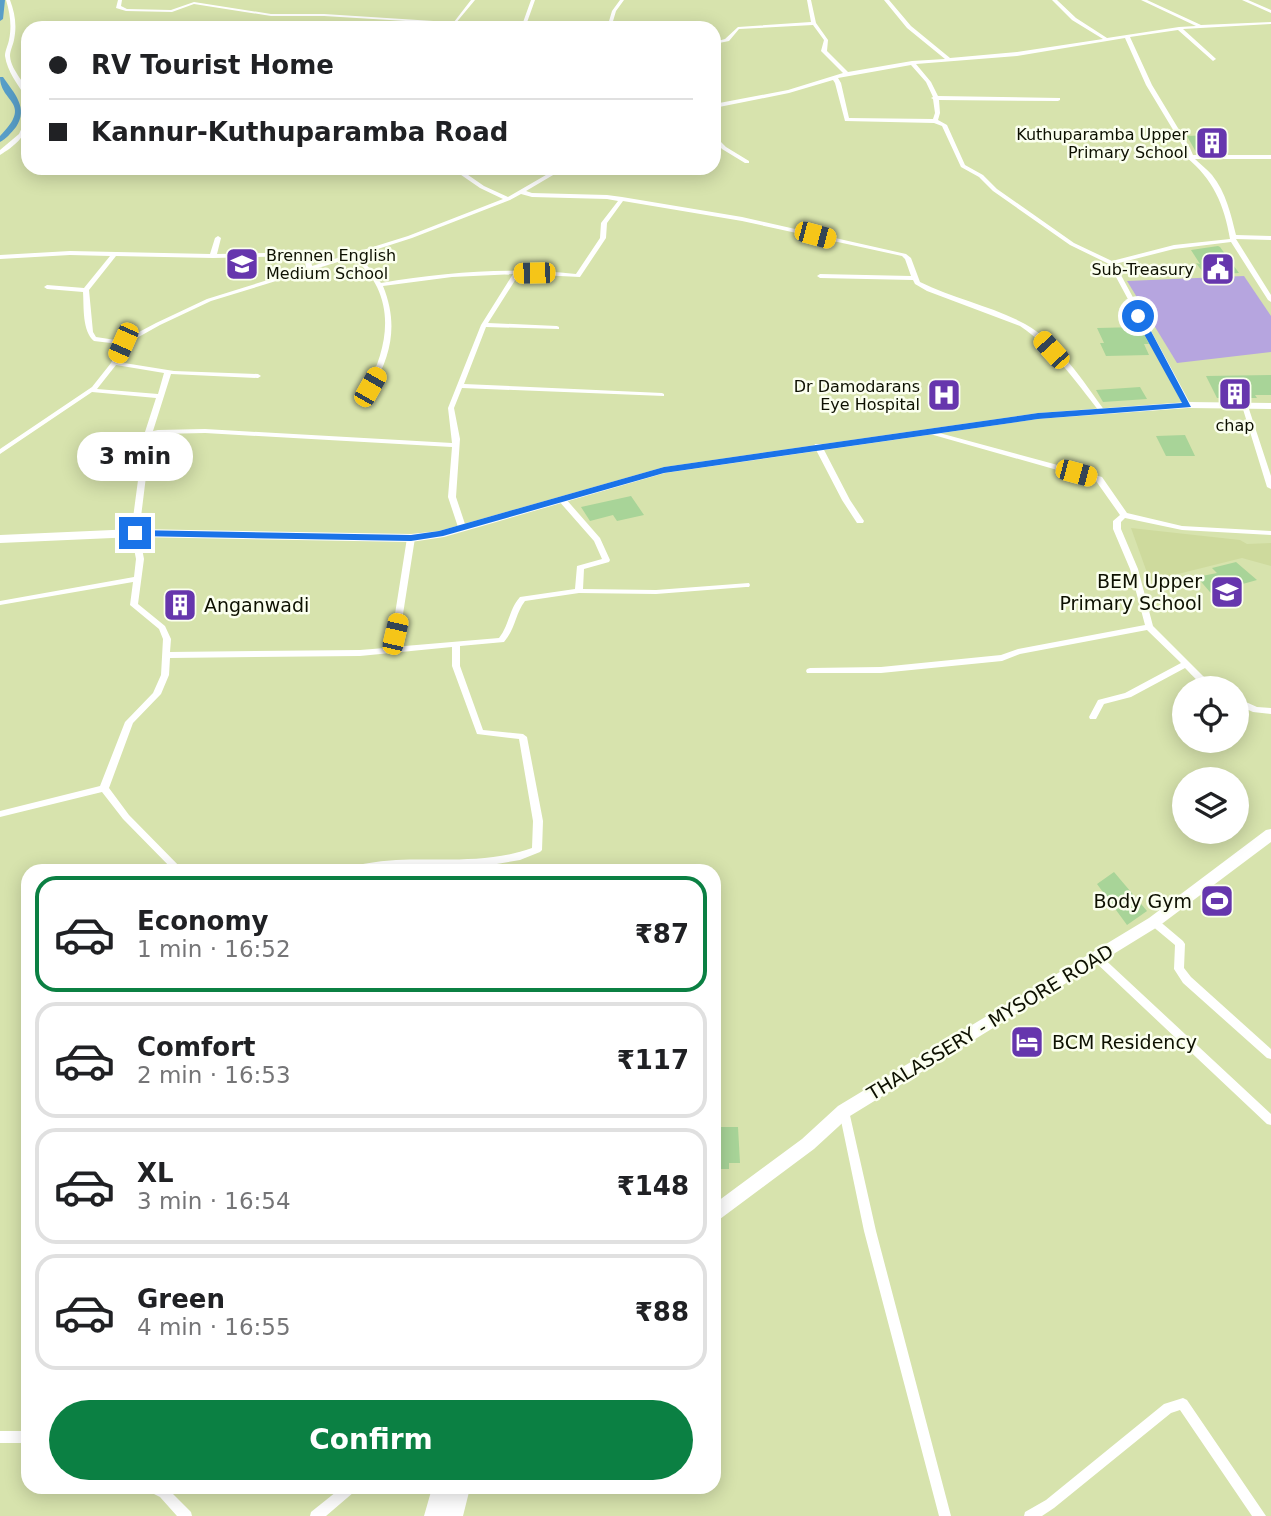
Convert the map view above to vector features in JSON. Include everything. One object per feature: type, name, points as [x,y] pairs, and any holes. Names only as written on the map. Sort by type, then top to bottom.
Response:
[{"type":"main road","points":[[0,539],[135,533],[411,538],[440,534],[664,470],[751,459],[818,446],[932,433],[1038,416],[1188,405],[1271,406]]},
{"type":"main road","name":"THALASSERY - MYSORE ROAD","points":[[721,1209],[808,1144],[844,1111],[1154,922],[1271,834]]},
{"type":"main road","points":[[434,1516],[440,1494]]},
{"type":"main road","points":[[453,1516],[458,1494]]},
{"type":"street","points":[[9,0],[12,9],[12,44],[7,54],[12,71],[21,85]]},
{"type":"street","points":[[120,0],[118,7],[125,10],[173,11],[194,3],[271,15],[374,21]]},
{"type":"street","points":[[457,21],[473,0]]},
{"type":"street","points":[[526,21],[533,0]]},
{"type":"street","points":[[611,21],[622,0]]},
{"type":"street","points":[[809,0],[814,23],[826,40],[824,51],[846,74]]},
{"type":"street","points":[[886,0],[909,27],[948,59]]},
{"type":"street","points":[[1054,0],[1074,19],[1105,38]]},
{"type":"street","points":[[1143,0],[1193,24],[1208,27]]},
{"type":"street","points":[[1244,0],[1271,12]]},
{"type":"street","points":[[721,41],[727,40],[738,28],[814,23]]},
{"type":"street","points":[[721,105],[789,91],[846,74],[912,63],[1017,54],[1179,28],[1271,23]]},
{"type":"street","points":[[1179,28],[1213,59]]},
{"type":"street","points":[[1127,36],[1135,59],[1187,148],[1189,157],[1210,178],[1224,202],[1233,239],[1271,300]]},
{"type":"street","points":[[912,63],[931,83],[939,107],[935,121]]},
{"type":"street","points":[[834,77],[847,120],[935,121],[944,125],[963,166],[981,176],[995,190],[1072,244],[1111,263],[1188,405]]},
{"type":"street","points":[[934,98],[1058,99]]},
{"type":"street","points":[[0,153],[21,135]]},
{"type":"street","points":[[721,145],[747,162]]},
{"type":"street","points":[[1189,157],[1271,158]]},
{"type":"street","points":[[464,175],[508,199]]},
{"type":"street","points":[[114,254],[86,290],[90,332],[94,339],[123,343],[209,300],[410,237],[508,199],[550,175]]},
{"type":"street","points":[[522,192],[532,195],[601,196],[743,219],[847,244],[893,251],[908,258],[917,283],[1023,326],[1040,339],[1102,411]]},
{"type":"street","points":[[379,285],[517,273],[552,272],[578,276],[603,238],[604,223],[622,200]]},
{"type":"street","points":[[213,256],[218,238]]},
{"type":"street","points":[[1111,263],[1174,247],[1233,239],[1271,238]]},
{"type":"street","points":[[0,257],[307,254],[309,268]]},
{"type":"street","points":[[356,254],[379,285],[391,330],[378,375],[370,387]]},
{"type":"street","points":[[462,527],[453,496],[456,460],[453,445],[456,439],[451,408],[484,325],[517,273]]},
{"type":"street","points":[[820,276],[914,278]]},
{"type":"street","points":[[47,287],[86,290]]},
{"type":"street","points":[[484,325],[557,328]]},
{"type":"street","points":[[0,452],[90,390],[114,363],[123,343]]},
{"type":"street","points":[[114,363],[168,372],[258,376]]},
{"type":"street","points":[[104,788],[129,722],[149,704],[163,684],[168,655],[167,639],[162,628],[134,605],[140,559],[135,533],[148,435],[168,372]]},
{"type":"street","points":[[461,386],[662,395]]},
{"type":"street","points":[[90,390],[160,396]]},
{"type":"street","points":[[1245,406],[1271,487]]},
{"type":"street","points":[[148,435],[158,432],[205,431],[453,445]]},
{"type":"street","points":[[932,433],[1099,479],[1124,515],[1182,528],[1271,533]]},
{"type":"street","points":[[818,446],[860,521]]},
{"type":"street","points":[[562,500],[597,540],[606,560],[580,568],[579,591]]},
{"type":"street","points":[[1124,515],[1117,521],[1116,529],[1134,569],[1149,627],[1200,676]]},
{"type":"street","points":[[388,651],[400,614],[411,538]]},
{"type":"street","points":[[0,603],[137,579]]},
{"type":"street","points":[[168,655],[388,651],[456,646],[501,640],[512,630],[519,603],[523,599],[579,591],[656,592],[746,585]]},
{"type":"street","points":[[810,671],[881,670],[1002,658],[1018,652],[1149,627]]},
{"type":"street","points":[[388,864],[487,863],[520,858],[537,850],[538,821],[523,737],[480,732],[456,666],[456,646]]},
{"type":"street","points":[[1093,717],[1101,702],[1128,695],[1186,664]]},
{"type":"street","points":[[1249,707],[1271,711]]},
{"type":"street","points":[[0,814],[104,788]]},
{"type":"street","points":[[104,788],[126,817],[173,864]]},
{"type":"street","points":[[1154,922],[1180,944],[1179,969],[1186,980],[1271,1055]]},
{"type":"street","points":[[1096,957],[1271,1121]]},
{"type":"street","points":[[844,1111],[870,1231],[945,1516]]},
{"type":"street","points":[[1030,1516],[1050,1504],[1168,1408],[1183,1404],[1260,1516]]},
{"type":"street","points":[[0,1437],[21,1437]]},
{"type":"street","points":[[165,1494],[186,1516]]},
{"type":"street","points":[[316,1516],[343,1494]]},
{"type":"shaded area","points":[[1244,276],[1271,316],[1271,352],[1177,363],[1127,281]]},
{"type":"shaded area","points":[[1131,528],[1240,540],[1247,544],[1271,543],[1271,566],[1242,558],[1150,581]]},
{"type":"building","points":[[1211,135],[1225,152],[1196,152],[1187,136]]},
{"type":"building","points":[[1218,246],[1239,273],[1205,275],[1191,250]]},
{"type":"building","points":[[1140,327],[1149,344],[1144,344],[1149,355],[1106,356],[1097,328]]},
{"type":"building","points":[[1271,375],[1271,395],[1255,395],[1257,398],[1217,398],[1206,376]]},
{"type":"building","points":[[1140,387],[1147,399],[1103,402],[1096,390]]},
{"type":"building","points":[[1185,435],[1195,456],[1166,456],[1156,436]]},
{"type":"building","points":[[631,496],[644,515],[617,521],[613,515],[590,521],[581,507]]},
{"type":"building","points":[[1236,562],[1257,580],[1221,590],[1227,597],[1216,599],[1197,577],[1217,573],[1212,568]]},
{"type":"building","points":[[1114,872],[1147,911],[1127,925],[1097,884]]},
{"type":"building","points":[[721,1127],[738,1127],[740,1163],[729,1163],[729,1169],[721,1169]]},
{"type":"waterway","points":[[0,19],[2,0]]},
{"type":"waterway","points":[[0,79],[13,96],[18,110],[15,123],[0,140]]},
{"type":"place","name":"Kuthuparamba Upper Primary School","points":[[1212,143]]},
{"type":"place","name":"Brennen English Medium School","points":[[242,264]]},
{"type":"place","name":"Sub-Treasury","points":[[1218,269]]},
{"type":"place","name":"chap","points":[[1235,394]]},
{"type":"place","name":"Dr Damodarans Eye Hospital","points":[[944,395]]},
{"type":"place","name":"BEM Upper Primary School","points":[[1227,592]]},
{"type":"place","name":"Anganwadi","points":[[180,605]]},
{"type":"place","name":"Body Gym","points":[[1217,901]]},
{"type":"place","name":"BCM Residency","points":[[1027,1042]]},
{"type":"route","points":[[135,533],[411,538],[440,534],[664,470],[1038,416],[1188,405],[1138,316]]}]
